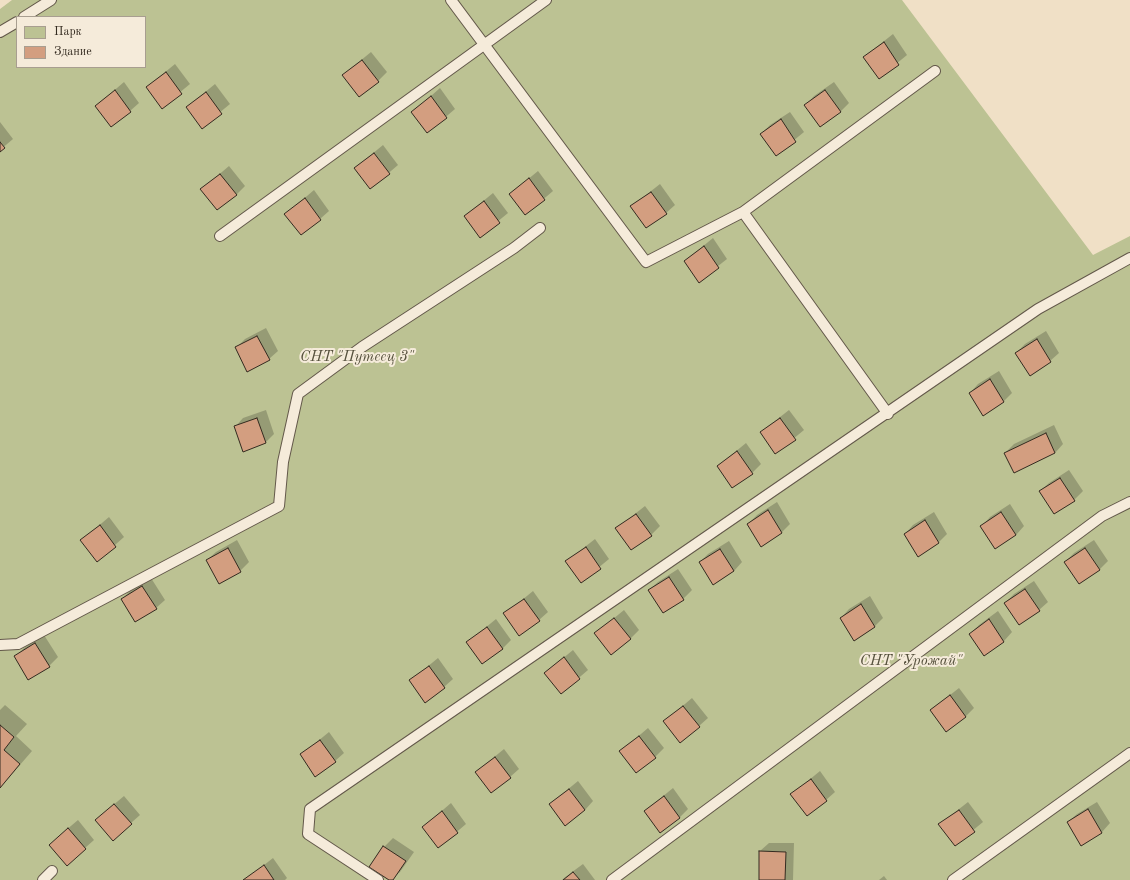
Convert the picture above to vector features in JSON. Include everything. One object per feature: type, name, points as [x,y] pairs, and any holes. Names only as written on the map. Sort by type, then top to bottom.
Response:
[{"type":"lane","points":[[26,16],[51,0]]},
{"type":"lane","points":[[451,0],[646,262],[743,212],[935,71]]},
{"type":"lane","points":[[220,236],[546,0]]},
{"type":"lane","points":[[0,32],[16,23]]},
{"type":"lane","points":[[743,212],[888,414]]},
{"type":"lane","points":[[0,645],[18,644],[279,506],[283,462],[298,394],[362,347],[514,248],[540,228]]},
{"type":"lane","points":[[378,880],[308,834],[310,809],[888,414],[1038,309],[1130,258]]},
{"type":"lane","points":[[612,880],[1102,516],[1130,502]]},
{"type":"lane","points":[[953,880],[1130,753]]},
{"type":"lane","points":[[43,880],[52,871]]},
{"type":"green space","name":"СНТ \"Путеец 3\"","points":[[12,0],[902,0],[1093,255],[1130,236],[1130,880],[0,880],[0,9]]},
{"type":"building","points":[[884,42],[899,65],[879,79],[863,57]]},
{"type":"building","points":[[362,60],[379,82],[359,97],[342,75]]},
{"type":"building","points":[[166,72],[182,94],[162,109],[146,87]]},
{"type":"building","points":[[115,90],[131,112],[111,127],[95,106]]},
{"type":"building","points":[[825,90],[841,112],[820,127],[804,105]]},
{"type":"building","points":[[206,92],[222,114],[202,129],[186,107]]},
{"type":"building","points":[[431,96],[447,118],[427,133],[411,112]]},
{"type":"building","points":[[781,119],[796,142],[776,156],[760,134]]},
{"type":"building","points":[[0,142],[5,148],[0,152]]},
{"type":"building","points":[[374,153],[390,174],[370,189],[354,168]]},
{"type":"building","points":[[220,174],[237,195],[217,210],[200,189]]},
{"type":"building","points":[[529,178],[545,200],[525,215],[509,194]]},
{"type":"building","points":[[651,192],[667,214],[646,228],[630,206]]},
{"type":"building","points":[[305,198],[321,220],[301,235],[284,214]]},
{"type":"building","points":[[484,201],[500,223],[480,238],[464,216]]},
{"type":"building","points":[[704,246],[719,268],[699,283],[684,261]]},
{"type":"building","points":[[257,336],[270,360],[247,372],[235,347]]},
{"type":"building","points":[[1037,339],[1051,362],[1030,376],[1015,353]]},
{"type":"building","points":[[990,379],[1004,402],[983,416],[969,393]]},
{"type":"building","points":[[257,418],[266,443],[243,452],[234,426]]},
{"type":"building","points":[[780,418],[796,440],[775,454],[760,432]]},
{"type":"building","points":[[1046,433],[1055,453],[1014,473],[1004,453]]},
{"type":"building","points":[[737,451],[753,474],[732,488],[717,466]]},
{"type":"building","points":[[1060,478],[1075,501],[1054,514],[1039,491]]},
{"type":"building","points":[[768,510],[782,533],[761,547],[747,524]]},
{"type":"building","points":[[1001,512],[1016,535],[995,549],[980,526]]},
{"type":"building","points":[[636,514],[652,536],[631,550],[615,528]]},
{"type":"building","points":[[925,520],[939,543],[918,557],[904,534]]},
{"type":"building","points":[[100,525],[116,547],[97,562],[80,540]]},
{"type":"building","points":[[586,547],[601,569],[581,583],[565,561]]},
{"type":"building","points":[[228,548],[241,572],[219,584],[206,560]]},
{"type":"building","points":[[1085,548],[1100,570],[1079,584],[1064,562]]},
{"type":"building","points":[[720,549],[734,571],[713,585],[699,562]]},
{"type":"building","points":[[669,577],[684,600],[663,613],[648,590]]},
{"type":"building","points":[[142,586],[157,609],[135,622],[121,599]]},
{"type":"building","points":[[1025,589],[1040,611],[1019,625],[1004,603]]},
{"type":"building","points":[[524,599],[540,621],[519,636],[503,613]]},
{"type":"building","points":[[861,604],[875,627],[854,641],[840,618]]},
{"type":"building","points":[[614,618],[631,639],[611,655],[594,633]]},
{"type":"building","points":[[989,619],[1004,642],[984,656],[969,634]]},
{"type":"building","points":[[487,627],[503,649],[482,664],[466,642]]},
{"type":"building","points":[[35,643],[50,667],[28,680],[14,656]]},
{"type":"building","points":[[564,657],[580,679],[561,694],[544,673]]},
{"type":"building","points":[[429,666],[445,688],[425,703],[409,680]]},
{"type":"building","points":[[950,695],[966,717],[946,732],[930,710]]},
{"type":"building","points":[[683,706],[700,727],[680,743],[663,721]]},
{"type":"building","points":[[0,725],[14,737],[4,750],[20,764],[0,788]]},
{"type":"building","points":[[639,736],[656,758],[636,773],[619,751]]},
{"type":"building","points":[[320,740],[336,762],[315,777],[300,754]]},
{"type":"building","points":[[495,757],[511,778],[491,793],[475,772]]},
{"type":"building","points":[[811,779],[827,801],[807,816],[790,794]]},
{"type":"building","points":[[569,789],[585,810],[565,826],[549,804]]},
{"type":"building","points":[[664,796],[680,818],[660,833],[644,811]]},
{"type":"building","points":[[114,804],[132,824],[113,841],[95,820]]},
{"type":"building","points":[[1088,809],[1102,833],[1081,846],[1067,822]]},
{"type":"building","points":[[959,810],[975,832],[955,846],[938,824]]},
{"type":"building","points":[[442,811],[458,833],[438,848],[422,827]]},
{"type":"building","points":[[68,828],[86,849],[67,866],[49,845]]},
{"type":"building","points":[[383,846],[406,861],[393,880],[389,880],[369,867]]},
{"type":"building","points":[[759,851],[786,852],[785,880],[759,880]]},
{"type":"building","points":[[264,865],[274,880],[243,880]]},
{"type":"building","points":[[573,872],[580,880],[563,880]]},
{"type":"park label","name":"СНТ \"Урожай\"","points":[[911,661]]}]
